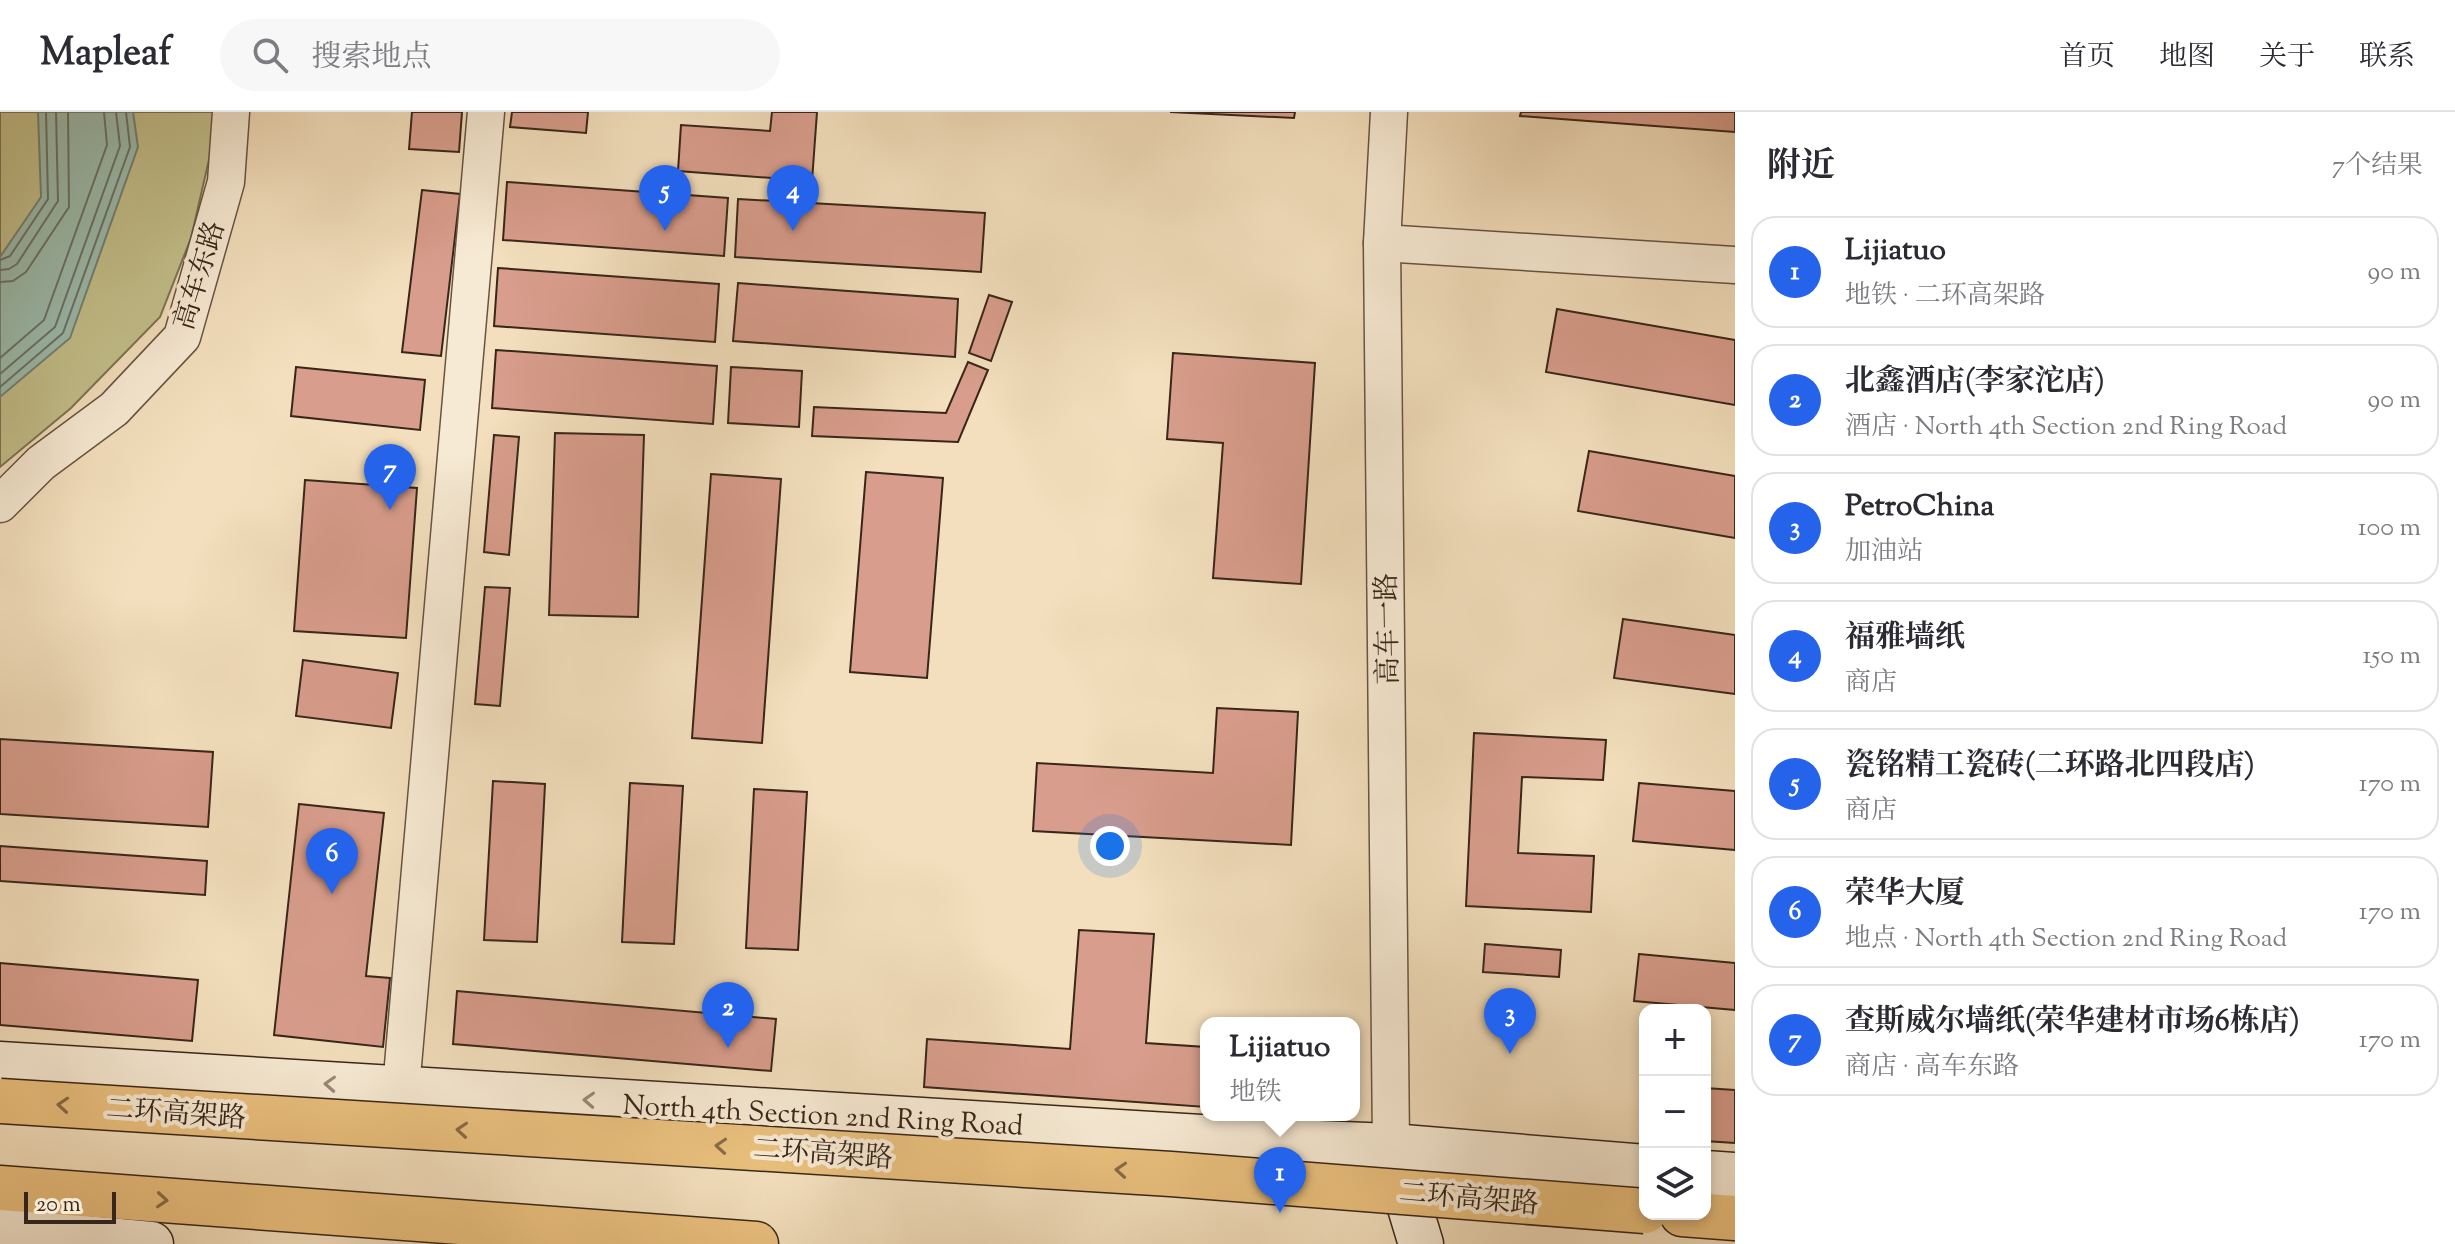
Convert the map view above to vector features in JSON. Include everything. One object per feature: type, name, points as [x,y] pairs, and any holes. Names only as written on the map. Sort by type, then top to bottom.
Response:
[{"type":"highway","name":"二环高架路","points":[[0,1101],[1171,1174],[1639,1211]]},
{"type":"highway","points":[[1171,1174],[1271,1162],[1639,1193]]},
{"type":"highway","points":[[0,1188],[756,1244]]},
{"type":"highway","points":[[1711,1198],[1735,1200]]},
{"type":"highway","points":[[1711,1216],[1735,1218]]},
{"type":"main road","name":"North 4th Section 2nd Ring Road","points":[[0,1064],[1391,1146],[1639,1167]]},
{"type":"main road","points":[[1391,1146],[1421,1244]]},
{"type":"main road","points":[[1711,1173],[1735,1175]]},
{"type":"main road","points":[[0,1230],[151,1244]]},
{"type":"street","name":"高车东路","points":[[0,504],[41,463],[114,409],[182,337],[226,182],[231,112]]},
{"type":"street","points":[[401,1088],[486,112]]},
{"type":"street","name":"高车一路","points":[[1389,112],[1382,243],[1391,1146]]},
{"type":"street","points":[[1382,243],[1735,265]]},
{"type":"shaded area","points":[[0,112],[215,112],[216,129],[191,238],[160,317],[71,408],[0,467]]},
{"type":"water","points":[[38,112],[133,112],[138,147],[70,338],[0,397],[0,257],[41,197]]},
{"type":"building","points":[[412,112],[462,112],[459,152],[409,149]]},
{"type":"building","points":[[512,112],[588,112],[586,133],[510,127]]},
{"type":"building","points":[[772,112],[817,112],[812,181],[678,171],[681,125],[770,131]]},
{"type":"building","points":[[1170,112],[1295,112],[1294,118]]},
{"type":"building","points":[[1521,112],[1735,112],[1735,132],[1520,116]]},
{"type":"building","points":[[507,182],[728,198],[724,256],[503,240]]},
{"type":"building","points":[[422,190],[460,194],[441,356],[402,352]]},
{"type":"building","points":[[738,199],[985,213],[981,272],[735,257]]},
{"type":"building","points":[[498,268],[719,284],[715,342],[494,326]]},
{"type":"building","points":[[738,283],[958,299],[955,357],[733,341]]},
{"type":"building","points":[[989,295],[1012,302],[991,361],[969,353]]},
{"type":"building","points":[[1557,309],[1735,340],[1735,405],[1546,372]]},
{"type":"building","points":[[496,350],[717,366],[713,424],[492,408]]},
{"type":"building","points":[[1173,353],[1315,363],[1301,584],[1213,578],[1223,443],[1167,439]]},
{"type":"building","points":[[968,362],[988,370],[958,442],[812,436],[814,407],[946,413]]},
{"type":"building","points":[[296,367],[425,380],[420,430],[291,416]]},
{"type":"building","points":[[731,367],[802,371],[799,427],[728,423]]},
{"type":"building","points":[[555,433],[644,435],[638,617],[549,615]]},
{"type":"building","points":[[494,435],[519,437],[509,555],[484,552]]},
{"type":"building","points":[[1589,451],[1735,476],[1735,538],[1578,511]]},
{"type":"building","points":[[866,472],[943,478],[927,678],[850,672]]},
{"type":"building","points":[[711,474],[781,479],[762,743],[692,738]]},
{"type":"building","points":[[305,480],[417,488],[406,638],[294,631]]},
{"type":"building","points":[[485,587],[510,588],[500,706],[475,704]]},
{"type":"building","points":[[1623,619],[1735,635],[1735,694],[1614,678]]},
{"type":"building","points":[[303,660],[398,673],[391,728],[296,716]]},
{"type":"building","points":[[1217,708],[1298,712],[1291,845],[1033,831],[1037,763],[1213,773]]},
{"type":"building","points":[[1474,733],[1606,740],[1603,780],[1522,777],[1518,853],[1594,856],[1591,912],[1466,906]]},
{"type":"building","points":[[0,739],[213,752],[208,827],[0,814]]},
{"type":"building","points":[[493,781],[545,784],[537,942],[484,940]]},
{"type":"building","points":[[630,783],[683,786],[674,944],[622,942]]},
{"type":"building","points":[[1639,783],[1735,791],[1735,850],[1633,841]]},
{"type":"building","points":[[754,789],[807,792],[798,950],[746,948]]},
{"type":"building","points":[[299,804],[384,813],[366,976],[390,978],[383,1047],[274,1035]]},
{"type":"building","points":[[0,846],[207,861],[205,895],[0,881]]},
{"type":"building","points":[[1079,930],[1154,934],[1146,1043],[1200,1047],[1200,1107],[924,1087],[927,1039],[1070,1049]]},
{"type":"building","points":[[1485,944],[1561,950],[1559,977],[1483,972]]},
{"type":"building","points":[[1639,954],[1735,963],[1735,1010],[1711,1008],[1711,1004],[1634,1001]]},
{"type":"building","points":[[0,963],[198,980],[192,1041],[0,1025]]},
{"type":"building","points":[[457,991],[776,1019],[771,1071],[453,1044]]},
{"type":"building","points":[[1711,1088],[1735,1090],[1735,1143],[1711,1141]]},
{"type":"place","name":"瓷铭精工瓷砖(二环路北四段店)","points":[[665,231]]},
{"type":"place","name":"福雅墙纸","points":[[793,231]]},
{"type":"place","name":"查斯威尔墙纸(荣华建材市场6栋店)","points":[[390,510]]},
{"type":"place","name":"荣华大厦","points":[[332,894]]},
{"type":"place","name":"北鑫酒店(李家沱店)","points":[[728,1048]]},
{"type":"place","name":"PetroChina","points":[[1510,1054]]},
{"type":"place","name":"Lijiatuo","points":[[1280,1213]]}]
